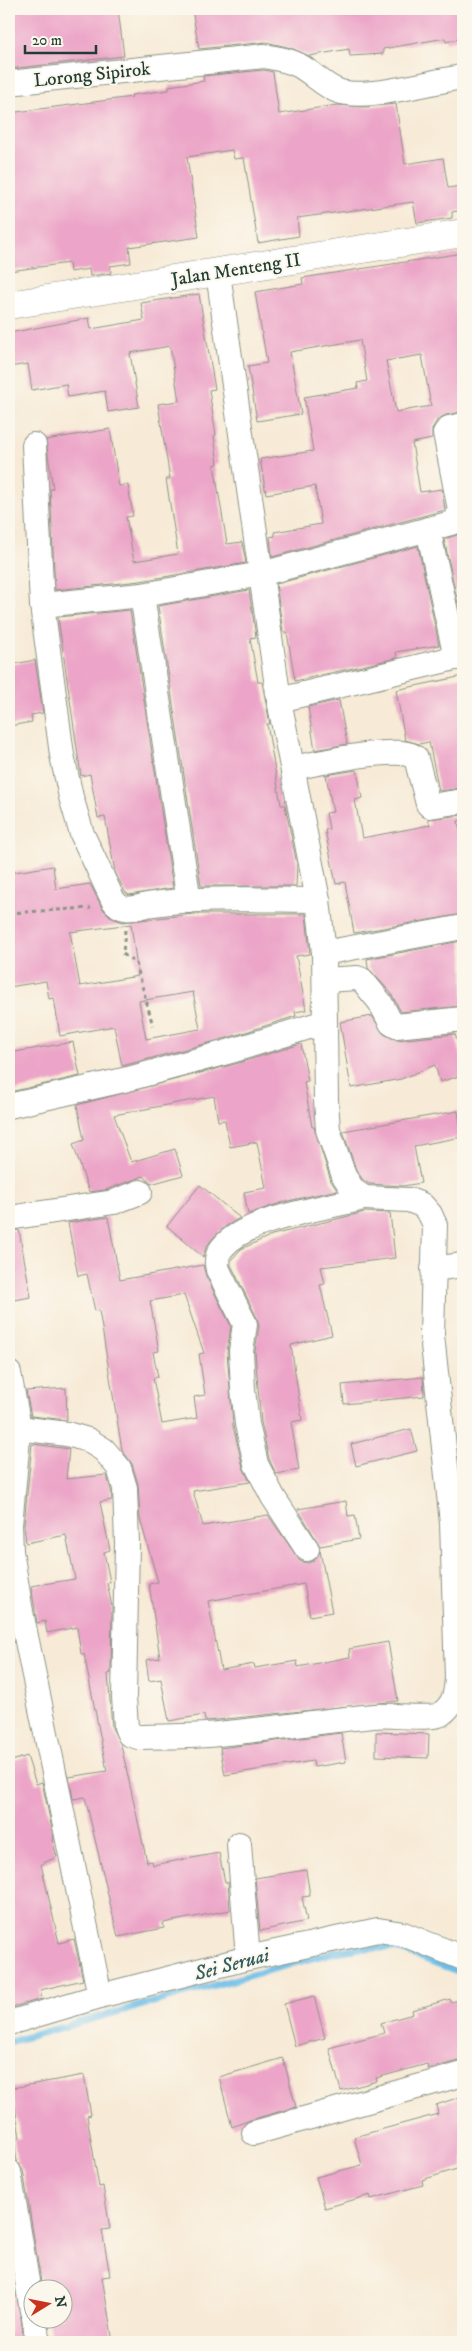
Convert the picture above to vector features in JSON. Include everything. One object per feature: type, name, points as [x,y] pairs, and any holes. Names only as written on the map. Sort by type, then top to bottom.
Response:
[{"type":"street","name":"Lorong Sipirok","points":[[9,84],[264,56],[280,58],[300,65],[329,88],[341,92],[369,93],[463,76]]},
{"type":"street","name":"Jalan Menteng II","points":[[9,305],[463,233]]},
{"type":"street","points":[[218,273],[280,700],[318,900],[326,980],[326,1100],[328,1130],[344,1176],[353,1190],[364,1198]]},
{"type":"street","points":[[42,605],[142,595],[261,574],[455,522],[460,510],[445,433],[448,428],[463,425]]},
{"type":"street","points":[[34,445],[42,605],[62,755],[71,797],[82,834],[120,905],[189,901],[318,900]]},
{"type":"street","points":[[280,700],[459,657],[428,529]]},
{"type":"street","points":[[142,595],[189,901]]},
{"type":"street","points":[[292,768],[373,754],[404,751],[413,754],[416,758],[430,806],[463,802]]},
{"type":"street","points":[[324,953],[463,927]]},
{"type":"street","points":[[326,980],[357,978],[362,980],[380,1002],[391,1024],[396,1026],[463,1019]]},
{"type":"street","points":[[9,1106],[128,1079],[325,1022]]},
{"type":"street","points":[[9,1218],[114,1202],[140,1192]]},
{"type":"street","points":[[18,1428],[67,1434],[88,1440],[104,1450],[119,1468],[125,1488],[127,1543],[124,1697],[126,1727],[129,1734],[138,1737],[216,1735],[375,1715],[404,1715],[423,1718],[440,1715],[452,1704],[456,1694],[452,1523],[432,1335],[432,1269],[435,1225],[430,1214],[422,1205],[409,1200],[364,1198],[257,1226],[228,1242],[221,1248],[216,1261],[218,1270],[245,1324],[241,1351],[243,1390],[247,1424],[256,1464],[273,1497],[306,1548]]},
{"type":"street","points":[[432,1269],[463,1265]]},
{"type":"street","points":[[9,1373],[18,1428],[11,1493],[10,1525],[15,1614],[100,1996]]},
{"type":"street","points":[[238,1844],[248,1958]]},
{"type":"street","points":[[9,2023],[100,1996],[248,1958],[378,1930],[403,1934],[463,1958]]},
{"type":"street","points":[[254,2133],[463,2074]]},
{"type":"street","points":[[9,2172],[27,2278]]},
{"type":"street","points":[[36,2328],[38,2342]]},
{"type":"path","points":[[9,913],[120,905],[123,954],[136,963],[153,1026]]},
{"type":"building","points":[[9,9],[118,9],[124,56],[9,69]]},
{"type":"building","points":[[192,9],[463,9],[463,38],[446,42],[445,38],[383,49],[383,54],[350,56],[349,49],[309,56],[291,48],[266,42],[199,49]]},
{"type":"building","points":[[264,70],[273,72],[279,114],[337,105],[365,107],[396,104],[405,164],[443,158],[448,188],[460,186],[463,210],[452,212],[452,218],[417,223],[413,202],[297,218],[299,236],[258,243],[244,158],[234,159],[232,150],[187,157],[199,237],[129,247],[131,263],[110,266],[111,273],[90,276],[89,269],[70,272],[69,263],[9,271],[9,113],[132,97],[131,95],[169,90],[169,86],[204,81],[203,76]]},
{"type":"building","points":[[463,253],[463,412],[446,415],[438,419],[432,429],[432,439],[412,443],[420,492],[442,489],[445,510],[272,557],[270,537],[275,536],[274,532],[321,524],[315,486],[266,494],[260,459],[313,451],[304,397],[358,388],[357,383],[367,381],[360,340],[290,352],[301,414],[257,421],[248,366],[267,363],[255,292],[303,284],[302,278]],"holes":[[[422,355],[431,406],[396,412],[386,361]]]},
{"type":"building","points":[[199,294],[215,389],[209,390],[216,435],[214,436],[218,464],[214,465],[227,544],[242,542],[246,563],[140,581],[55,590],[50,489],[53,489],[46,440],[110,429],[119,486],[128,485],[133,516],[126,517],[134,561],[178,554],[166,479],[170,479],[158,404],[179,401],[170,346],[130,353],[139,407],[108,412],[105,391],[68,397],[66,384],[32,390],[28,364],[9,367],[9,333],[89,318],[91,329],[144,320],[141,303]]},
{"type":"building","points":[[463,533],[463,627],[444,539]]},
{"type":"building","points":[[418,546],[439,645],[396,652],[397,658],[295,681],[287,632],[283,632],[276,584]]},
{"type":"building","points":[[249,590],[256,637],[250,638],[258,682],[262,682],[270,724],[267,724],[281,805],[285,805],[297,864],[296,886],[201,886],[158,606]]},
{"type":"building","points":[[130,610],[173,888],[129,895],[125,892],[115,872],[105,817],[98,818],[90,774],[81,776],[58,617]]},
{"type":"building","points":[[35,660],[43,713],[31,715],[32,722],[9,726],[9,665]]},
{"type":"building","points":[[463,676],[463,788],[439,791],[429,742],[419,744],[405,740],[396,690]]},
{"type":"building","points":[[339,700],[347,744],[315,750],[308,707]]},
{"type":"building","points":[[357,770],[362,798],[355,800],[362,838],[430,825],[428,819],[463,815],[463,820],[458,821],[463,847],[463,914],[354,933],[345,882],[336,884],[325,830],[329,829],[326,813],[333,812],[326,775]]},
{"type":"building","points":[[53,866],[56,889],[90,884],[103,909],[112,918],[123,922],[193,914],[306,914],[310,954],[296,956],[306,1010],[295,1012],[296,1016],[227,1038],[122,1066],[114,1026],[60,1036],[54,998],[49,999],[46,981],[9,987],[9,873]],"holes":[[[131,924],[138,976],[80,986],[70,932]],[[193,992],[200,1029],[146,1039],[139,1001]]]},
{"type":"building","points":[[461,941],[463,955],[463,1006],[401,1012],[391,993],[368,968],[367,959]]},
{"type":"building","points":[[372,1016],[384,1034],[397,1040],[455,1034],[463,1062],[463,1075],[440,1082],[435,1065],[401,1079],[351,1088],[340,1022]]},
{"type":"building","points":[[73,1042],[80,1076],[10,1092],[9,1053]]},
{"type":"building","points":[[301,1044],[308,1081],[304,1082],[312,1127],[314,1127],[331,1181],[337,1190],[284,1202],[248,1214],[244,1192],[266,1188],[257,1142],[230,1147],[225,1120],[218,1121],[214,1096],[114,1115],[131,1162],[175,1149],[183,1175],[151,1184],[144,1176],[105,1190],[89,1192],[73,1144],[84,1140],[77,1105],[235,1064]]},
{"type":"building","points":[[458,1111],[462,1137],[414,1146],[421,1183],[403,1186],[369,1184],[363,1180],[356,1170],[343,1131]]},
{"type":"building","points":[[200,1185],[240,1218],[226,1226],[213,1238],[206,1247],[203,1257],[167,1226]]},
{"type":"building","points":[[365,1212],[390,1213],[395,1258],[321,1267],[325,1284],[320,1285],[332,1335],[291,1345],[302,1420],[291,1422],[299,1470],[276,1474],[269,1459],[261,1422],[255,1352],[259,1326],[257,1318],[231,1265],[231,1260],[241,1249],[272,1235]]},
{"type":"building","points":[[108,1217],[120,1280],[203,1265],[206,1276],[231,1326],[227,1352],[233,1426],[243,1467],[250,1482],[193,1491],[203,1526],[268,1515],[300,1561],[307,1563],[314,1561],[320,1551],[332,1612],[310,1616],[304,1584],[208,1601],[221,1670],[254,1664],[255,1668],[297,1661],[298,1667],[350,1657],[349,1649],[388,1642],[398,1701],[207,1721],[205,1721],[204,1715],[169,1721],[161,1679],[149,1681],[146,1660],[160,1658],[149,1584],[158,1582],[140,1519],[138,1484],[132,1464],[122,1450],[99,1310],[95,1311],[87,1274],[78,1276],[68,1223]],"holes":[[[184,1295],[204,1353],[199,1354],[205,1395],[194,1397],[197,1418],[162,1424],[153,1378],[158,1377],[153,1352],[159,1351],[150,1301]]]},
{"type":"building","points":[[19,1230],[31,1297],[9,1301],[9,1231]]},
{"type":"building","points":[[423,1377],[424,1396],[344,1404],[342,1385]]},
{"type":"building","points":[[66,1388],[67,1420],[31,1416],[26,1391]]},
{"type":"building","points":[[411,1429],[417,1451],[356,1466],[351,1444]]},
{"type":"building","points":[[32,1444],[69,1449],[66,1479],[107,1475],[112,1500],[100,1502],[110,1550],[104,1552],[110,1582],[107,1583],[112,1607],[111,1673],[108,1674],[112,1728],[121,1745],[147,1862],[152,1861],[153,1865],[219,1853],[225,1882],[228,1882],[230,1910],[163,1923],[164,1928],[118,1937],[85,1797],[73,1799],[69,1777],[107,1771],[84,1654],[81,1654],[77,1627],[47,1633],[45,1621],[37,1623],[31,1586],[75,1579],[66,1535],[26,1543],[24,1525]]},
{"type":"building","points":[[346,1501],[348,1516],[355,1515],[359,1539],[320,1546],[298,1509]]},
{"type":"building","points":[[376,1732],[429,1734],[428,1758],[376,1756]]},
{"type":"building","points":[[341,1733],[346,1762],[314,1767],[313,1761],[225,1775],[220,1748]]},
{"type":"building","points":[[27,1756],[36,1784],[42,1782],[54,1838],[52,1839],[57,1857],[41,1864],[59,1943],[74,1939],[83,1980],[40,1990],[42,1999],[9,2008],[9,1762]]},
{"type":"building","points":[[306,1870],[310,1896],[302,1897],[307,1921],[260,1931],[255,1878]]},
{"type":"building","points":[[314,1996],[325,2038],[295,2046],[284,2004]]},
{"type":"building","points":[[450,1999],[451,2002],[463,1999],[463,2060],[428,2069],[427,2064],[376,2078],[377,2081],[341,2091],[329,2048],[384,2033],[381,2023],[413,2014],[412,2010]]},
{"type":"building","points":[[283,2058],[296,2107],[232,2127],[219,2077]]},
{"type":"building","points":[[84,2075],[91,2115],[87,2116],[99,2187],[103,2186],[110,2229],[102,2230],[110,2276],[102,2277],[113,2342],[51,2342],[49,2328],[72,2328],[72,2278],[40,2278],[23,2170],[17,2162],[14,2139],[20,2138],[12,2088]]},
{"type":"building","points":[[463,2096],[463,2167],[422,2180],[423,2185],[371,2199],[370,2195],[325,2208],[316,2177],[362,2165],[354,2137],[438,2114],[436,2105]]},
{"type":"building","points":[[9,2255],[24,2342],[9,2342]]},
{"type":"waterway","name":"Sei Seruai","points":[[9,2042],[331,1953],[358,1948],[395,1948],[463,1973]]}]
